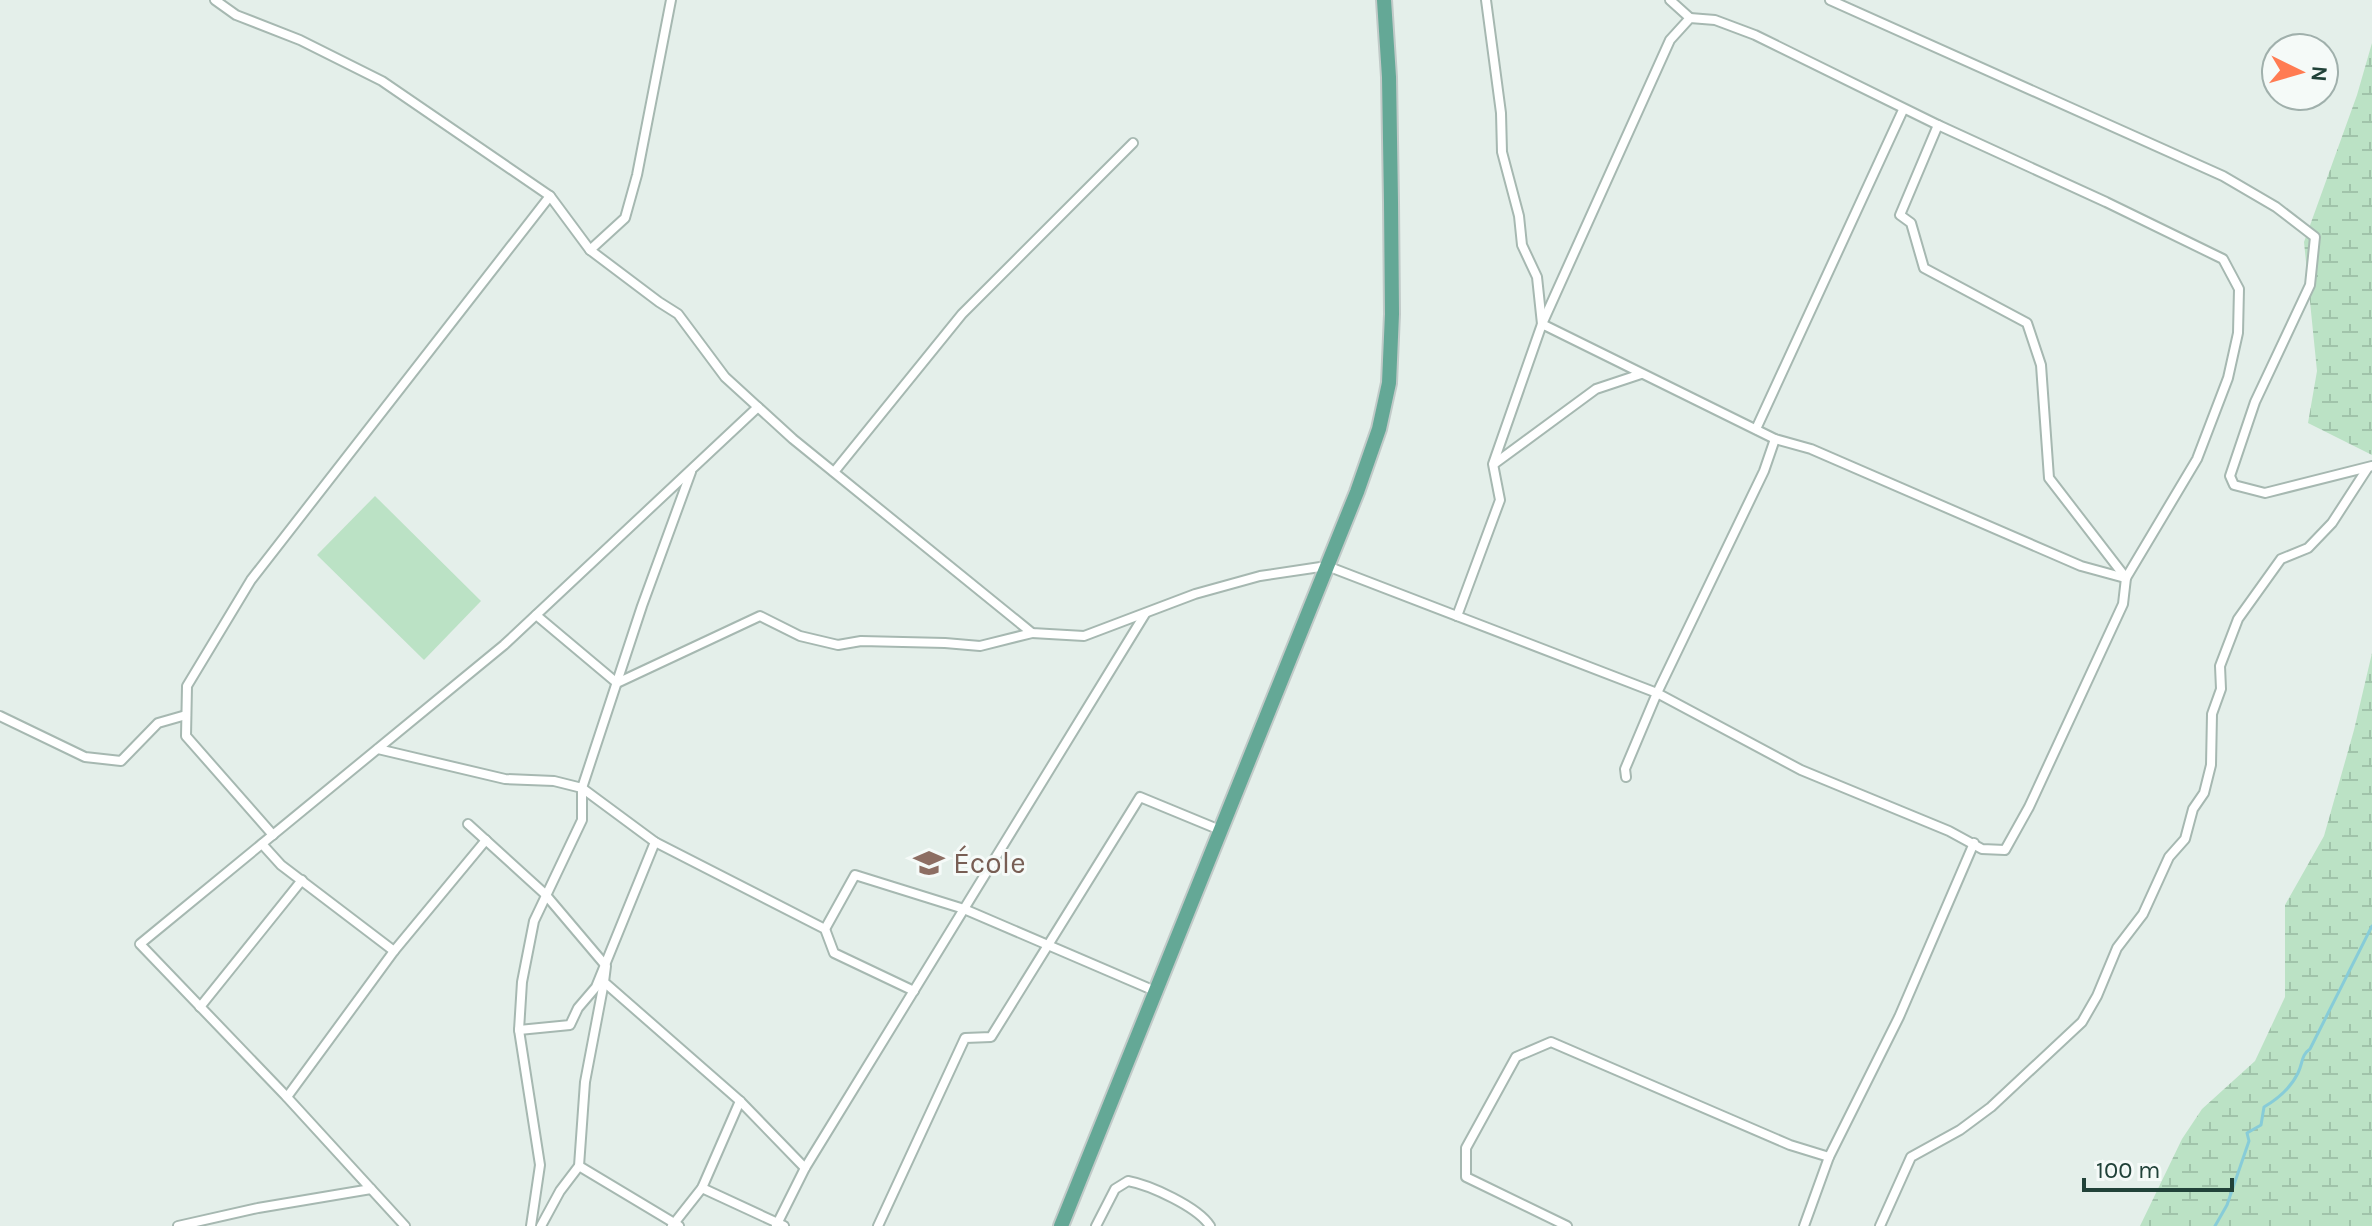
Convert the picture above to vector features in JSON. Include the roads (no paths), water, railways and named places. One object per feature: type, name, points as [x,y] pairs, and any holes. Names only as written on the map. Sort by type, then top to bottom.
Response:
[{"type":"main road","points":[[1061,1226],[1371,454],[1389,383],[1392,314],[1389,77],[1384,0]]},
{"type":"street","points":[[215,0],[236,15],[300,40],[370,78],[382,81],[550,196],[590,250],[678,314],[725,377],[758,407],[1032,633]]},
{"type":"street","points":[[590,250],[625,218],[637,175],[671,0]]},
{"type":"street","points":[[1486,0],[1501,113],[1502,152],[1521,226],[1522,245],[1537,277],[1542,324]]},
{"type":"street","points":[[617,683],[760,616],[800,636],[838,645],[861,641],[980,646],[1032,633],[1084,636],[1195,594],[1260,576],[1327,566],[1657,693],[1801,770],[1982,849],[2005,850],[2029,807],[2123,604],[2126,578],[2197,459],[2228,378],[2238,333],[2239,289],[2223,259],[1903,110],[1755,35],[1715,20],[1690,18],[1670,0]]},
{"type":"street","points":[[1830,0],[2223,176],[2276,207],[2315,237],[2310,285],[2255,402],[2230,476],[2234,485],[2265,493],[2370,467]]},
{"type":"street","points":[[1457,616],[1500,500],[1493,464],[1542,324],[1670,40],[1690,18]]},
{"type":"street","points":[[1756,429],[1903,110]]},
{"type":"street","points":[[1938,125],[1900,215],[1911,223],[1924,268],[2027,323],[2041,365],[2049,478],[2126,578]]},
{"type":"street","points":[[834,472],[962,314],[1133,143]]},
{"type":"street","points":[[273,835],[186,736],[187,686],[251,580],[550,196]]},
{"type":"street","points":[[1542,324],[1775,439],[1811,449],[2081,566],[2126,578]]},
{"type":"street","points":[[1493,464],[1596,389],[1642,373]]},
{"type":"street","points":[[405,1226],[140,944],[504,645],[758,407]]},
{"type":"street","points":[[1626,777],[1625,769],[1657,693],[1764,471],[1775,439]]},
{"type":"street","points":[[1880,1226],[1911,1157],[1960,1130],[1988,1110],[2082,1022],[2097,996],[2117,948],[2143,914],[2169,857],[2185,839],[2193,809],[2205,790],[2211,765],[2212,714],[2221,689],[2220,666],[2238,619],[2281,559],[2308,548],[2332,523],[2370,467]]},
{"type":"street","points":[[531,1226],[540,1165],[519,1030],[522,982],[534,921],[582,820],[582,788],[642,606],[693,468]]},
{"type":"street","points":[[702,1188],[779,1225],[805,1168],[1146,613]]},
{"type":"street","points":[[536,615],[617,683]]},
{"type":"street","points":[[0,716],[85,757],[121,761],[158,723],[186,715]]},
{"type":"street","points":[[378,749],[505,779],[554,781],[582,788],[655,842],[825,929],[834,953],[914,991]]},
{"type":"street","points":[[878,1226],[965,1038],[991,1037],[1140,797],[1220,830]]},
{"type":"street","points":[[468,824],[545,894],[606,966],[585,1082],[579,1166],[560,1191],[541,1226]]},
{"type":"street","points":[[287,1097],[394,951],[486,840]]},
{"type":"street","points":[[519,1030],[570,1025],[578,1008],[596,987],[606,966],[655,842]]},
{"type":"street","points":[[1804,1226],[1829,1157],[1899,1017],[1974,843]]},
{"type":"street","points":[[262,844],[278,862],[394,951]]},
{"type":"street","points":[[825,929],[855,875],[964,909],[1155,991]]},
{"type":"street","points":[[200,1007],[302,880]]},
{"type":"street","points":[[604,982],[740,1101],[805,1168]]},
{"type":"street","points":[[1567,1226],[1466,1177],[1466,1148],[1516,1057],[1551,1042],[1790,1145],[1829,1157]]},
{"type":"street","points":[[579,1166],[675,1225],[702,1188],[740,1101]]},
{"type":"street","points":[[1096,1226],[1115,1189],[1128,1181],[1144,1184],[1188,1207],[1203,1216],[1210,1226]]},
{"type":"street","points":[[178,1226],[258,1208],[371,1189]]},
{"type":"waterway","points":[[2215,1226],[2227,1205],[2249,1141],[2247,1133],[2261,1125],[2264,1107],[2284,1092],[2295,1078],[2372,926]]},
{"type":"place","name":"École","points":[[929,863]]}]
